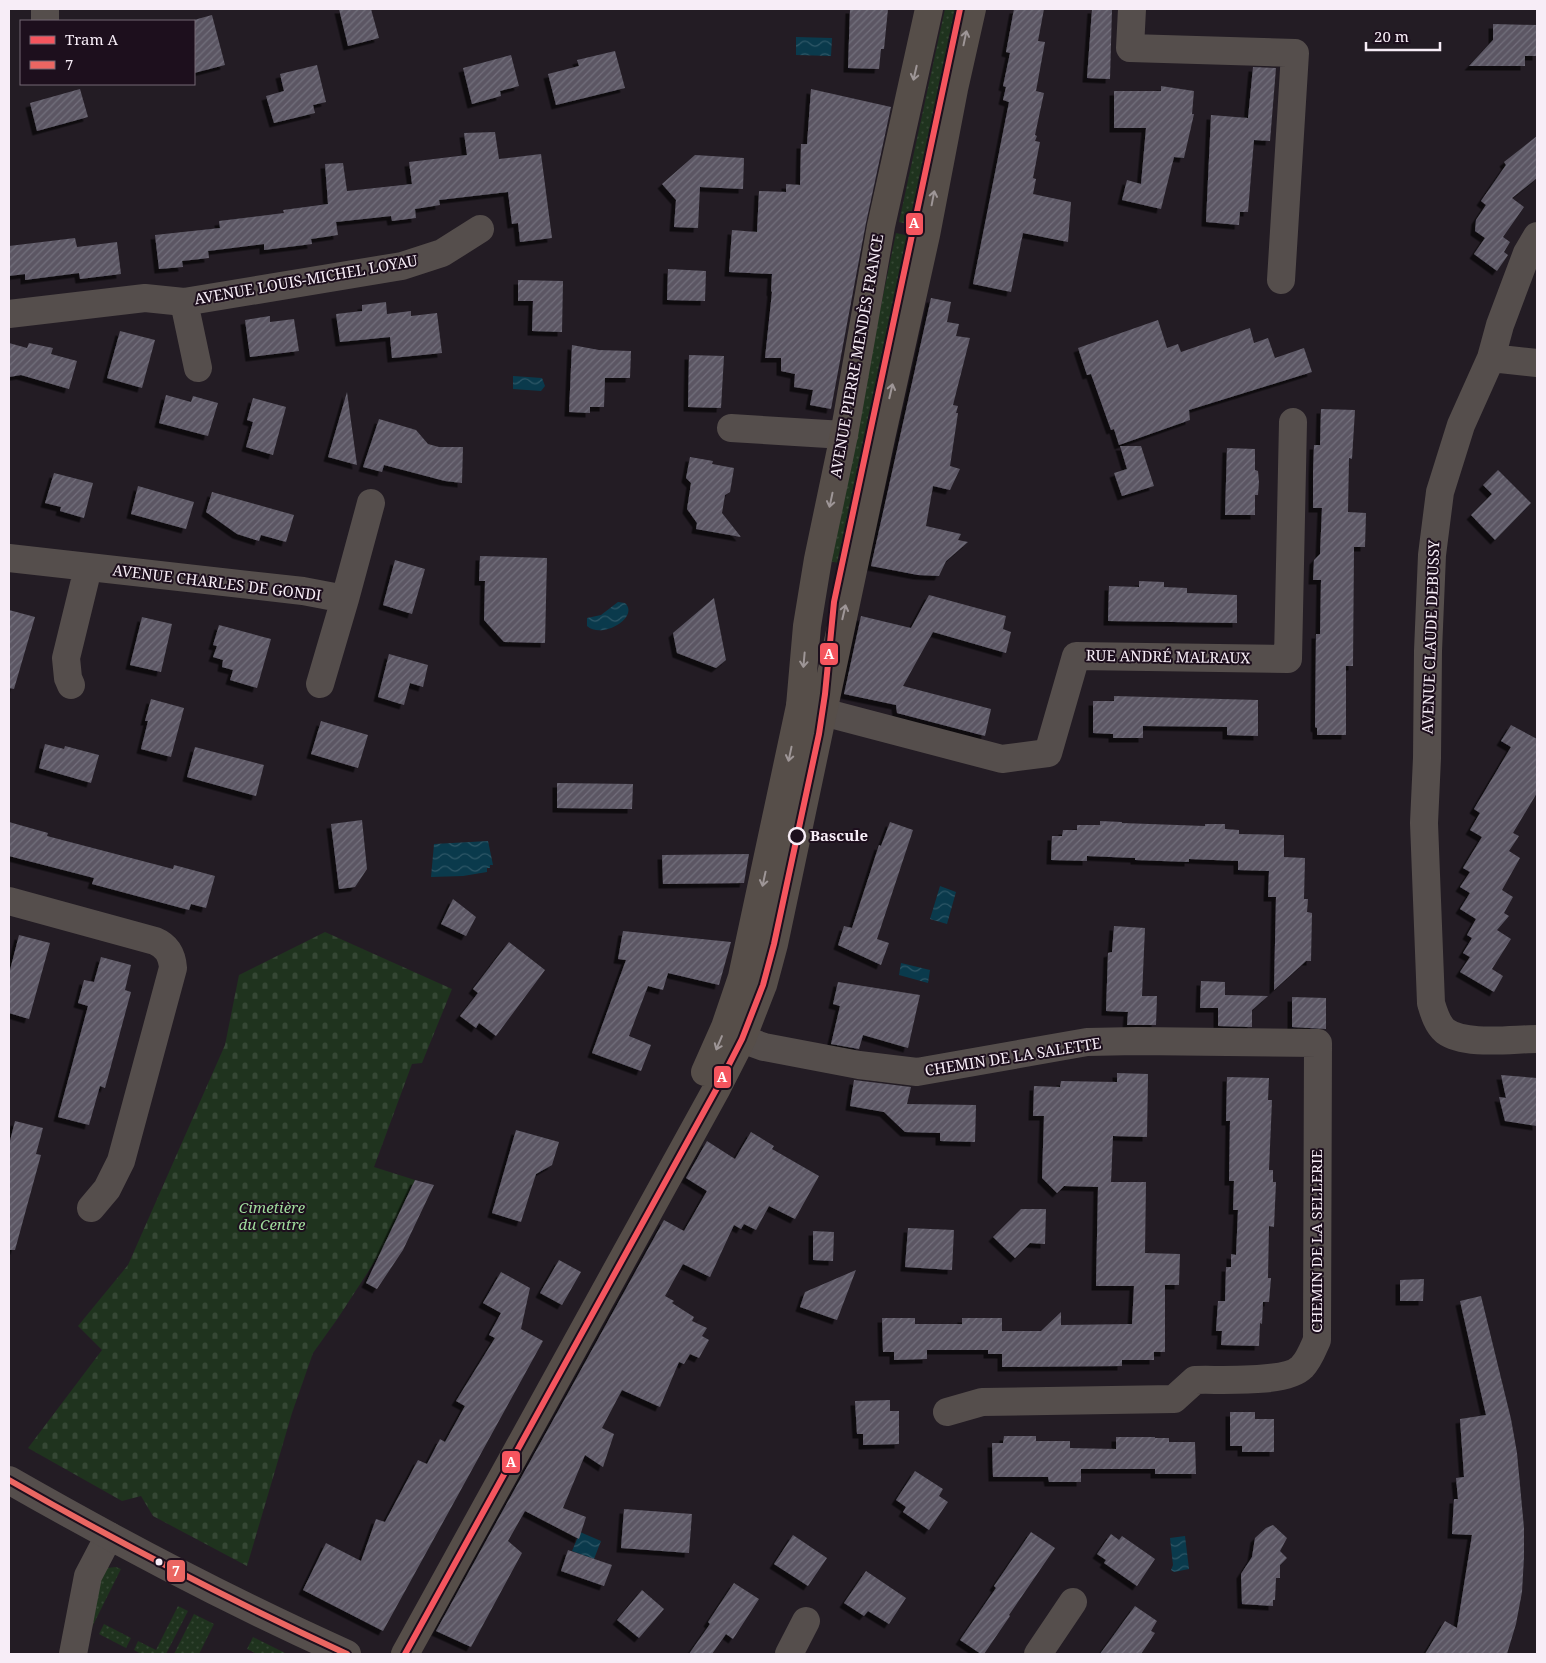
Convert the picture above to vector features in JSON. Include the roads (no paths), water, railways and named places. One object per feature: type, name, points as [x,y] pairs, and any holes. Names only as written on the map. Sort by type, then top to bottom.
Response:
[{"type":"main road","name":"AVENUE PIERRE MENDÈS FRANCE","points":[[811,708],[810,607],[818,559],[844,435],[880,226],[929,9]]},
{"type":"main road","points":[[386,1654],[648,1179],[717,1048],[726,1027],[742,978],[811,708],[926,235],[954,89],[972,9]]},
{"type":"main road","points":[[405,1654],[713,1096],[742,1039],[763,985],[774,944],[819,734],[811,708]]},
{"type":"street","points":[[1132,9],[1130,48],[1295,53],[1281,280]]},
{"type":"street","name":"AVENUE LOUIS-MICHEL LOYAU","points":[[9,314],[145,298],[184,302],[402,266],[442,253],[480,229]]},
{"type":"street","name":"AVENUE CLAUDE DEBUSSY","points":[[1537,236],[1527,253],[1500,324],[1491,358],[1461,425],[1440,492],[1432,554],[1424,823],[1431,1004],[1436,1019],[1444,1030],[1465,1040],[1537,1038]]},
{"type":"street","name":"AVENUE LOUIS-MICHEL LOYAU","points":[[184,302],[198,368]]},
{"type":"street","points":[[1491,358],[1537,363]]},
{"type":"street","name":"RUE ANDRÉ MALRAUX","points":[[811,708],[1002,759],[1048,753],[1076,656],[1288,659],[1293,422]]},
{"type":"street","points":[[731,428],[844,435]]},
{"type":"street","name":"AVENUE CHARLES DE GONDI","points":[[320,684],[371,503]]},
{"type":"street","name":"AVENUE CHARLES DE GONDI","points":[[9,558],[303,591],[345,599]]},
{"type":"street","points":[[72,685],[68,678],[66,658],[88,568]]},
{"type":"street","points":[[9,901],[155,941],[166,948],[172,961],[173,968],[121,1161],[107,1189],[91,1208]]},
{"type":"street","name":"CHEMIN DE LA SALETTE","points":[[742,1039],[764,1047],[859,1066],[917,1072],[1087,1042],[1318,1043]]},
{"type":"street","name":"CHEMIN DE LA SELLERIE","points":[[947,1412],[982,1402],[1174,1399],[1195,1380],[1270,1378],[1286,1376],[1302,1368],[1317,1340],[1318,1043]]},
{"type":"street","points":[[9,1480],[109,1536],[212,1590],[347,1654]]},
{"type":"street","points":[[73,1654],[88,1576],[109,1536]]},
{"type":"street","points":[[1038,1654],[1073,1602]]},
{"type":"street","points":[[789,1654],[806,1621]]},
{"type":"water","points":[[796,37],[832,38],[831,56],[796,55]]},
{"type":"water","points":[[513,376],[542,378],[545,386],[541,391],[513,389]]},
{"type":"water","points":[[618,602],[625,603],[628,609],[628,614],[624,620],[610,629],[594,630],[587,626],[587,618],[601,615]]},
{"type":"water","points":[[488,841],[493,865],[487,868],[487,872],[463,876],[431,877],[434,844]]},
{"type":"water","points":[[940,886],[956,892],[947,924],[930,919]]},
{"type":"water","points":[[901,963],[930,970],[928,983],[899,975]]},
{"type":"water","points":[[580,1532],[601,1541],[594,1559],[572,1551]]},
{"type":"water","points":[[1185,1536],[1189,1569],[1174,1572],[1171,1570],[1173,1565],[1170,1538]]},
{"type":"tram line","name":"A","points":[[405,1654],[717,1088],[742,1039],[763,985],[774,944],[819,734],[834,602],[960,9]]},
{"type":"place","name":"Bascule","points":[[797,836]]},
{"type":"park label","name":"Cimetière du Centre","points":[[272,1216]]}]
